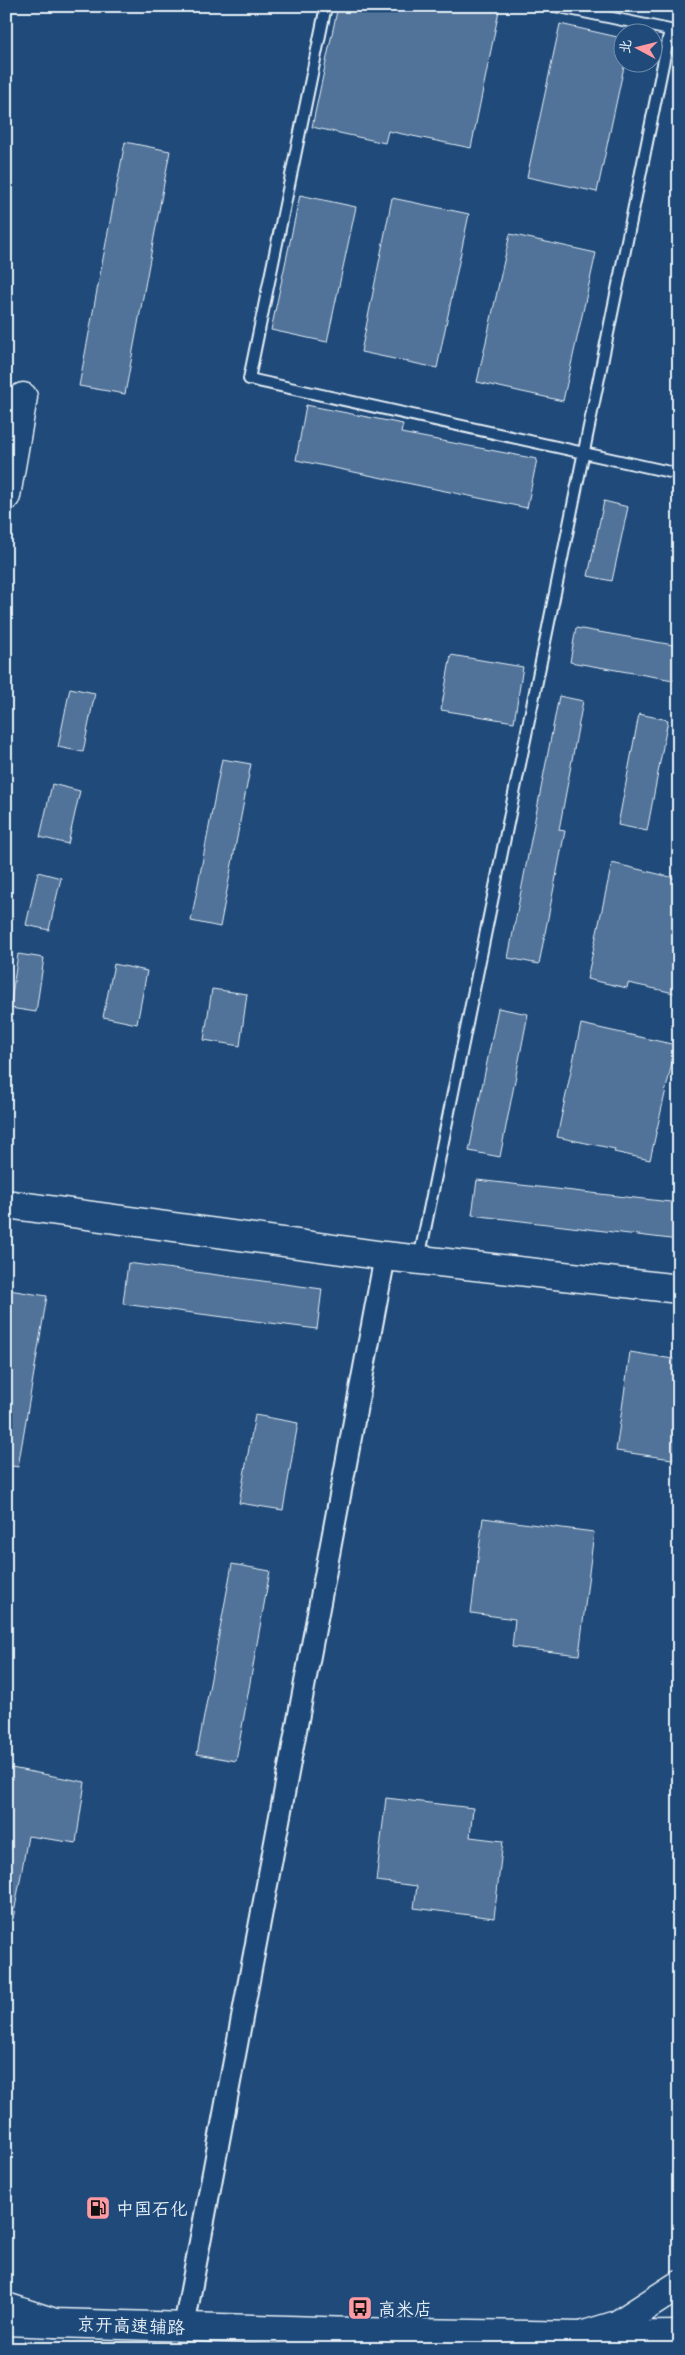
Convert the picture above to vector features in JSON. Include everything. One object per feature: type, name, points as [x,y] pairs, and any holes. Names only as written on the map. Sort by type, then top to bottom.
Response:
[{"type":"main road","points":[[6,496],[23,397]]},
{"type":"main road","points":[[6,1204],[385,1256],[679,1289]]},
{"type":"main road","points":[[581,2336],[617,2325],[679,2285]]},
{"type":"main road","name":"京开高速辅路","points":[[6,2307],[55,2323],[581,2336],[679,2335]]},
{"type":"main road","points":[[6,2321],[55,2323]]},
{"type":"street","points":[[184,2327],[385,1256]]},
{"type":"lane","points":[[326,6],[249,379],[679,474]]},
{"type":"lane","points":[[419,1260],[670,30],[555,6]]},
{"type":"building","points":[[338,6],[500,6],[471,148],[388,131],[385,143],[312,127]]},
{"type":"building","points":[[560,24],[612,36],[612,72],[623,72],[597,192],[527,177]]},
{"type":"building","points":[[125,142],[170,151],[125,394],[79,386]]},
{"type":"building","points":[[300,195],[356,207],[327,342],[271,330]]},
{"type":"building","points":[[392,198],[469,214],[437,368],[361,352]]},
{"type":"building","points":[[510,234],[596,253],[563,401],[477,382]]},
{"type":"building","points":[[306,405],[403,424],[401,433],[537,459],[527,508],[296,460]]},
{"type":"building","points":[[604,501],[628,507],[612,581],[588,576]]},
{"type":"building","points":[[576,628],[679,646],[679,681],[570,662]]},
{"type":"building","points":[[451,655],[523,667],[514,722],[441,710]]},
{"type":"building","points":[[70,688],[95,693],[83,752],[58,747]]},
{"type":"building","points":[[559,696],[583,701],[559,830],[565,831],[539,964],[508,958]]},
{"type":"building","points":[[639,714],[668,720],[647,831],[618,825]]},
{"type":"building","points":[[222,759],[251,764],[220,927],[191,921]]},
{"type":"building","points":[[52,784],[80,791],[68,844],[40,837]]},
{"type":"building","points":[[612,863],[679,879],[679,994],[628,983],[627,988],[587,979]]},
{"type":"building","points":[[38,872],[61,878],[49,930],[26,925]]},
{"type":"building","points":[[18,954],[44,958],[36,1012],[10,1008]]},
{"type":"building","points":[[114,964],[147,971],[137,1024],[103,1017]]},
{"type":"building","points":[[212,989],[247,994],[240,1046],[204,1040]]},
{"type":"building","points":[[498,1008],[528,1014],[500,1157],[469,1151]]},
{"type":"building","points":[[581,1024],[676,1045],[650,1160],[614,1152],[615,1149],[557,1137]]},
{"type":"building","points":[[477,1180],[679,1203],[679,1240],[472,1215]]},
{"type":"building","points":[[128,1263],[322,1289],[317,1329],[123,1304]]},
{"type":"building","points":[[9,1290],[47,1296],[18,1467],[6,1465],[6,1303]]},
{"type":"building","points":[[630,1352],[679,1360],[679,1460],[616,1451]]},
{"type":"building","points":[[255,1415],[298,1423],[283,1510],[239,1503]]},
{"type":"building","points":[[483,1518],[594,1532],[579,1655],[512,1647],[515,1619],[471,1613]]},
{"type":"building","points":[[232,1564],[270,1571],[236,1761],[197,1754]]},
{"type":"building","points":[[6,1767],[85,1782],[76,1843],[28,1836],[13,1919],[6,1918]]},
{"type":"building","points":[[386,1798],[473,1808],[470,1837],[503,1841],[494,1918],[414,1908],[417,1886],[376,1881]]},
{"type":"place","name":"中国石化","points":[[98,2208]]},
{"type":"place","name":"高米店","points":[[360,2308]]}]
